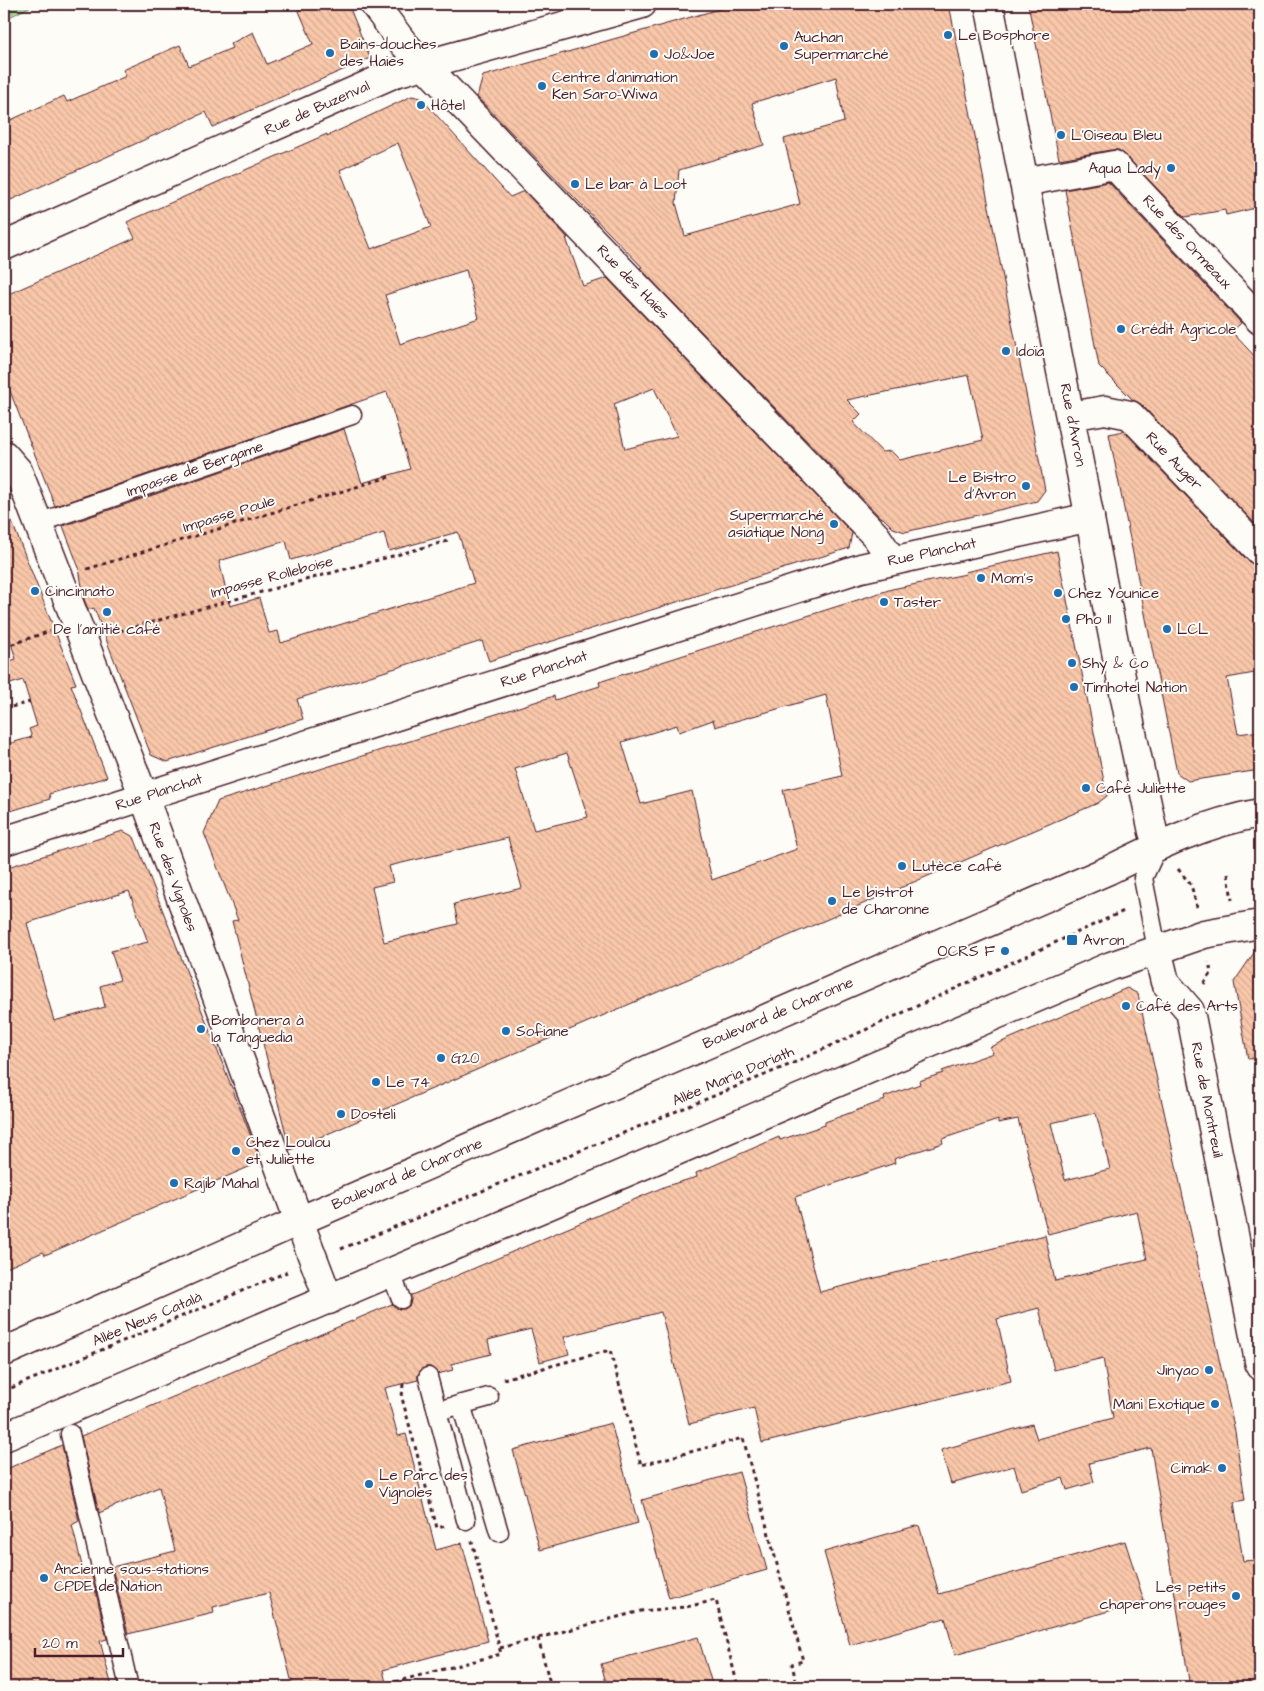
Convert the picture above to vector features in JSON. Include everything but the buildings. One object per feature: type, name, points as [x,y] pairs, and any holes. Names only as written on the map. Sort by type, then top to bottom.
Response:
[{"type":"street","name":"Rue des Haies","points":[[374,4],[404,44],[876,536],[892,560]]},
{"type":"street","name":"Rue de Buzenval","points":[[4,246],[395,73],[642,4]]},
{"type":"street","name":"Rue d'Avron","points":[[989,4],[1131,728],[1153,832],[1158,845]]},
{"type":"street","name":"Rue des Ormeaux","points":[[1024,182],[1114,165],[1260,320]]},
{"type":"street","name":"Rue Auger","points":[[1071,416],[1105,410],[1130,415],[1260,551]]},
{"type":"street","name":"Rue des Vignoles","points":[[4,455],[18,471],[144,797],[299,1221]]},
{"type":"street","name":"Rue Planchat","points":[[4,842],[861,568],[1090,516]]},
{"type":"street","name":"Boulevard de Charonne","points":[[4,1352],[299,1221],[1091,878],[1158,845],[1215,823],[1260,813]]},
{"type":"street","points":[[4,1437],[1112,966],[1204,934],[1260,924]]},
{"type":"street","name":"Rue de Montreuil","points":[[1157,949],[1165,982],[1190,1011],[1260,1366]]},
{"type":"street","points":[[299,1221],[328,1300]]},
{"type":"lane","name":"Impasse de Bergame","points":[[38,523],[352,415]]},
{"type":"lane","name":"Rue de Montreuil","points":[[1157,949],[1143,878],[1158,845]]},
{"type":"lane","points":[[391,1273],[401,1299]]},
{"type":"lane","points":[[428,1377],[466,1520]]},
{"type":"lane","points":[[437,1411],[489,1397]]},
{"type":"lane","points":[[461,1404],[499,1532]]},
{"type":"lane","points":[[70,1434],[129,1687]]},
{"type":"path","points":[[4,10],[15,4]]},
{"type":"path","name":"Impasse Poule","points":[[79,572],[390,477]]},
{"type":"path","name":"Impasse Rolleboise","points":[[104,635],[451,540]]},
{"type":"path","points":[[4,647],[55,630]]},
{"type":"path","points":[[4,709],[30,702]]},
{"type":"path","points":[[1228,874],[1232,892],[1231,908]]},
{"type":"path","name":"Allée Maria Doriath","points":[[338,1251],[789,1066],[1130,908]]},
{"type":"path","name":"Allée Neus Català","points":[[4,1391],[290,1271]]},
{"type":"path","points":[[499,1380],[610,1350],[642,1465],[743,1438],[803,1661],[792,1664],[797,1687]]},
{"type":"path","points":[[387,1684],[501,1654],[466,1520],[437,1528],[402,1398],[403,1384]]},
{"type":"path","points":[[500,1648],[641,1611],[686,1607],[716,1600],[738,1687]]},
{"type":"path","points":[[538,1638],[552,1687]]},
{"type":"green space","points":[[4,4],[35,4],[4,20]]},
{"type":"place","name":"Le Bosphore","points":[[948,35]]},
{"type":"place","name":"Auchan Supermarché","points":[[784,46]]},
{"type":"place","name":"Bains-douches des Haies","points":[[330,53]]},
{"type":"place","name":"Jo&Joe","points":[[654,54]]},
{"type":"place","name":"Centre d'animation Ken Saro-Wiwa","points":[[542,86]]},
{"type":"place","name":"Hôtel","points":[[421,105]]},
{"type":"place","name":"L'Oiseau Bleu","points":[[1061,135]]},
{"type":"place","name":"Aqua Lady","points":[[1171,168]]},
{"type":"place","name":"Le bar à Loot","points":[[575,184]]},
{"type":"place","name":"Crédit Agricole","points":[[1121,329]]},
{"type":"place","name":"Idoïa","points":[[1006,351]]},
{"type":"place","name":"Le Bistro d'Avron","points":[[1026,486]]},
{"type":"place","name":"Supermarché asiatique Nong","points":[[834,524]]},
{"type":"place","name":"Mom's","points":[[981,578]]},
{"type":"place","name":"Cincinnato","points":[[35,591]]},
{"type":"place","name":"Chez Younice","points":[[1058,593]]},
{"type":"place","name":"Taster","points":[[884,602]]},
{"type":"place","name":"De l'amitié café","points":[[107,612]]},
{"type":"place","name":"Pho 11","points":[[1066,619]]},
{"type":"place","name":"LCL","points":[[1167,629]]},
{"type":"place","name":"Shy & Co","points":[[1072,663]]},
{"type":"place","name":"Timhotel Nation","points":[[1074,687]]},
{"type":"place","name":"Café Juliette","points":[[1086,788]]},
{"type":"place","name":"Lutèce café","points":[[902,866]]},
{"type":"place","name":"Le bistrot de Charonne","points":[[832,901]]},
{"type":"place","name":"Avron","points":[[1072,940]]},
{"type":"place","name":"OCRS F","points":[[1005,951]]},
{"type":"place","name":"Café des Arts","points":[[1126,1006]]},
{"type":"place","name":"Bombonera à la Tanguedia","points":[[201,1029]]},
{"type":"place","name":"Sofiane","points":[[506,1031]]},
{"type":"place","name":"G20","points":[[441,1058]]},
{"type":"place","name":"Le 74","points":[[376,1082]]},
{"type":"place","name":"Dosteli","points":[[341,1114]]},
{"type":"place","name":"Chez Loulou et Juliette","points":[[236,1151]]},
{"type":"place","name":"Rajib Mahal","points":[[174,1183]]},
{"type":"place","name":"Jinyao","points":[[1209,1370]]},
{"type":"place","name":"Mani Exotique","points":[[1215,1404]]},
{"type":"place","name":"Cimak","points":[[1222,1468]]},
{"type":"place","name":"Le Parc des Vignoles","points":[[369,1484]]},
{"type":"place","name":"Ancienne sous-stations CPDE de Nation","points":[[44,1578]]},
{"type":"place","name":"Les petits chaperons rouges","points":[[1236,1596]]}]
